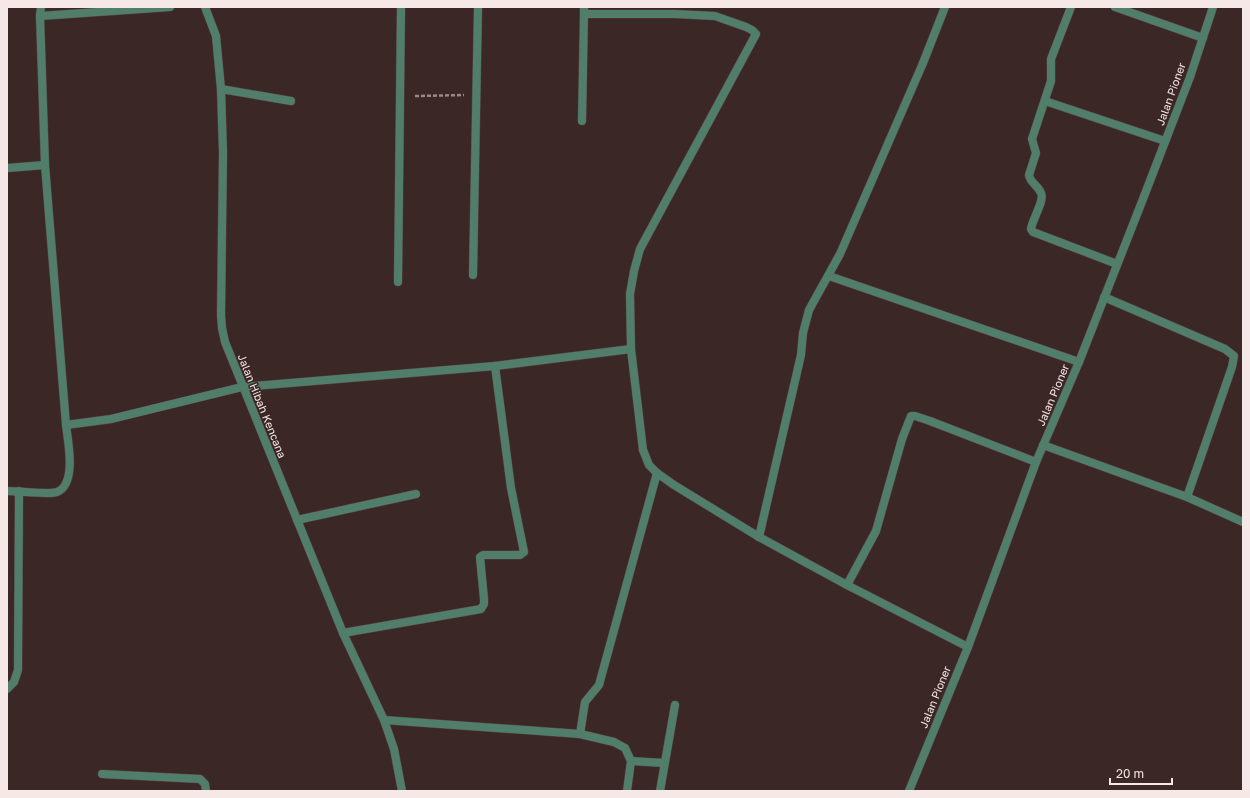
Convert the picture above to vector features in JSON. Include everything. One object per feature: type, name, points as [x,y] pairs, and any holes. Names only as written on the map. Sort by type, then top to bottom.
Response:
[{"type":"street","points":[[7,490],[57,492],[65,485],[70,473],[45,165],[40,16],[41,7]]},
{"type":"street","points":[[40,16],[170,7]]},
{"type":"street","name":"Jalan Hibah Kencana","points":[[205,7],[216,36],[221,89],[221,315],[225,342],[342,633],[384,720],[394,748],[402,791]]},
{"type":"street","points":[[398,282],[401,7]]},
{"type":"street","points":[[473,276],[478,7]]},
{"type":"street","points":[[715,16],[718,7]]},
{"type":"street","points":[[759,537],[801,355],[803,333],[810,310],[840,254],[923,63],[945,7]]},
{"type":"street","points":[[1071,7],[1051,59],[1051,81],[1032,139],[1036,153],[1029,175],[1031,181],[1041,191],[1042,198],[1031,229],[1033,232],[1117,264]]},
{"type":"street","points":[[1115,7],[1203,38]]},
{"type":"street","name":"Jalan Pioner","points":[[909,791],[968,647],[1036,462],[1079,362],[1165,141],[1213,7]]},
{"type":"street","points":[[582,121],[584,10],[715,16],[746,27],[756,34],[640,249],[634,271],[630,294],[631,349],[643,450],[649,465],[657,473],[759,537],[847,585],[968,647]]},
{"type":"street","points":[[221,89],[291,101]]},
{"type":"street","points":[[1045,101],[1165,141]]},
{"type":"street","points":[[7,168],[45,165]]},
{"type":"street","points":[[829,276],[1079,362]]},
{"type":"street","points":[[1104,297],[1225,349],[1234,356],[1232,367],[1187,497]]},
{"type":"street","points":[[66,425],[111,418],[242,387],[495,366],[631,349]]},
{"type":"street","points":[[342,633],[481,609],[484,604],[484,599],[480,557],[483,555],[523,554],[524,552],[511,488],[495,366]]},
{"type":"street","points":[[847,585],[876,532],[902,439],[911,416],[930,421],[1036,462]]},
{"type":"street","points":[[1044,445],[1187,497],[1243,522]]},
{"type":"street","points":[[580,734],[585,702],[599,685],[657,473]]},
{"type":"street","points":[[7,689],[14,682],[18,670],[19,491]]},
{"type":"street","points":[[297,520],[416,494]]},
{"type":"street","points":[[660,791],[675,705]]},
{"type":"street","points":[[384,720],[580,734],[614,742],[625,748],[630,761],[627,791]]},
{"type":"street","points":[[630,761],[664,763]]},
{"type":"street","points":[[102,774],[200,779],[205,784],[206,791]]},
{"type":"path","points":[[400,96],[477,95]]}]
